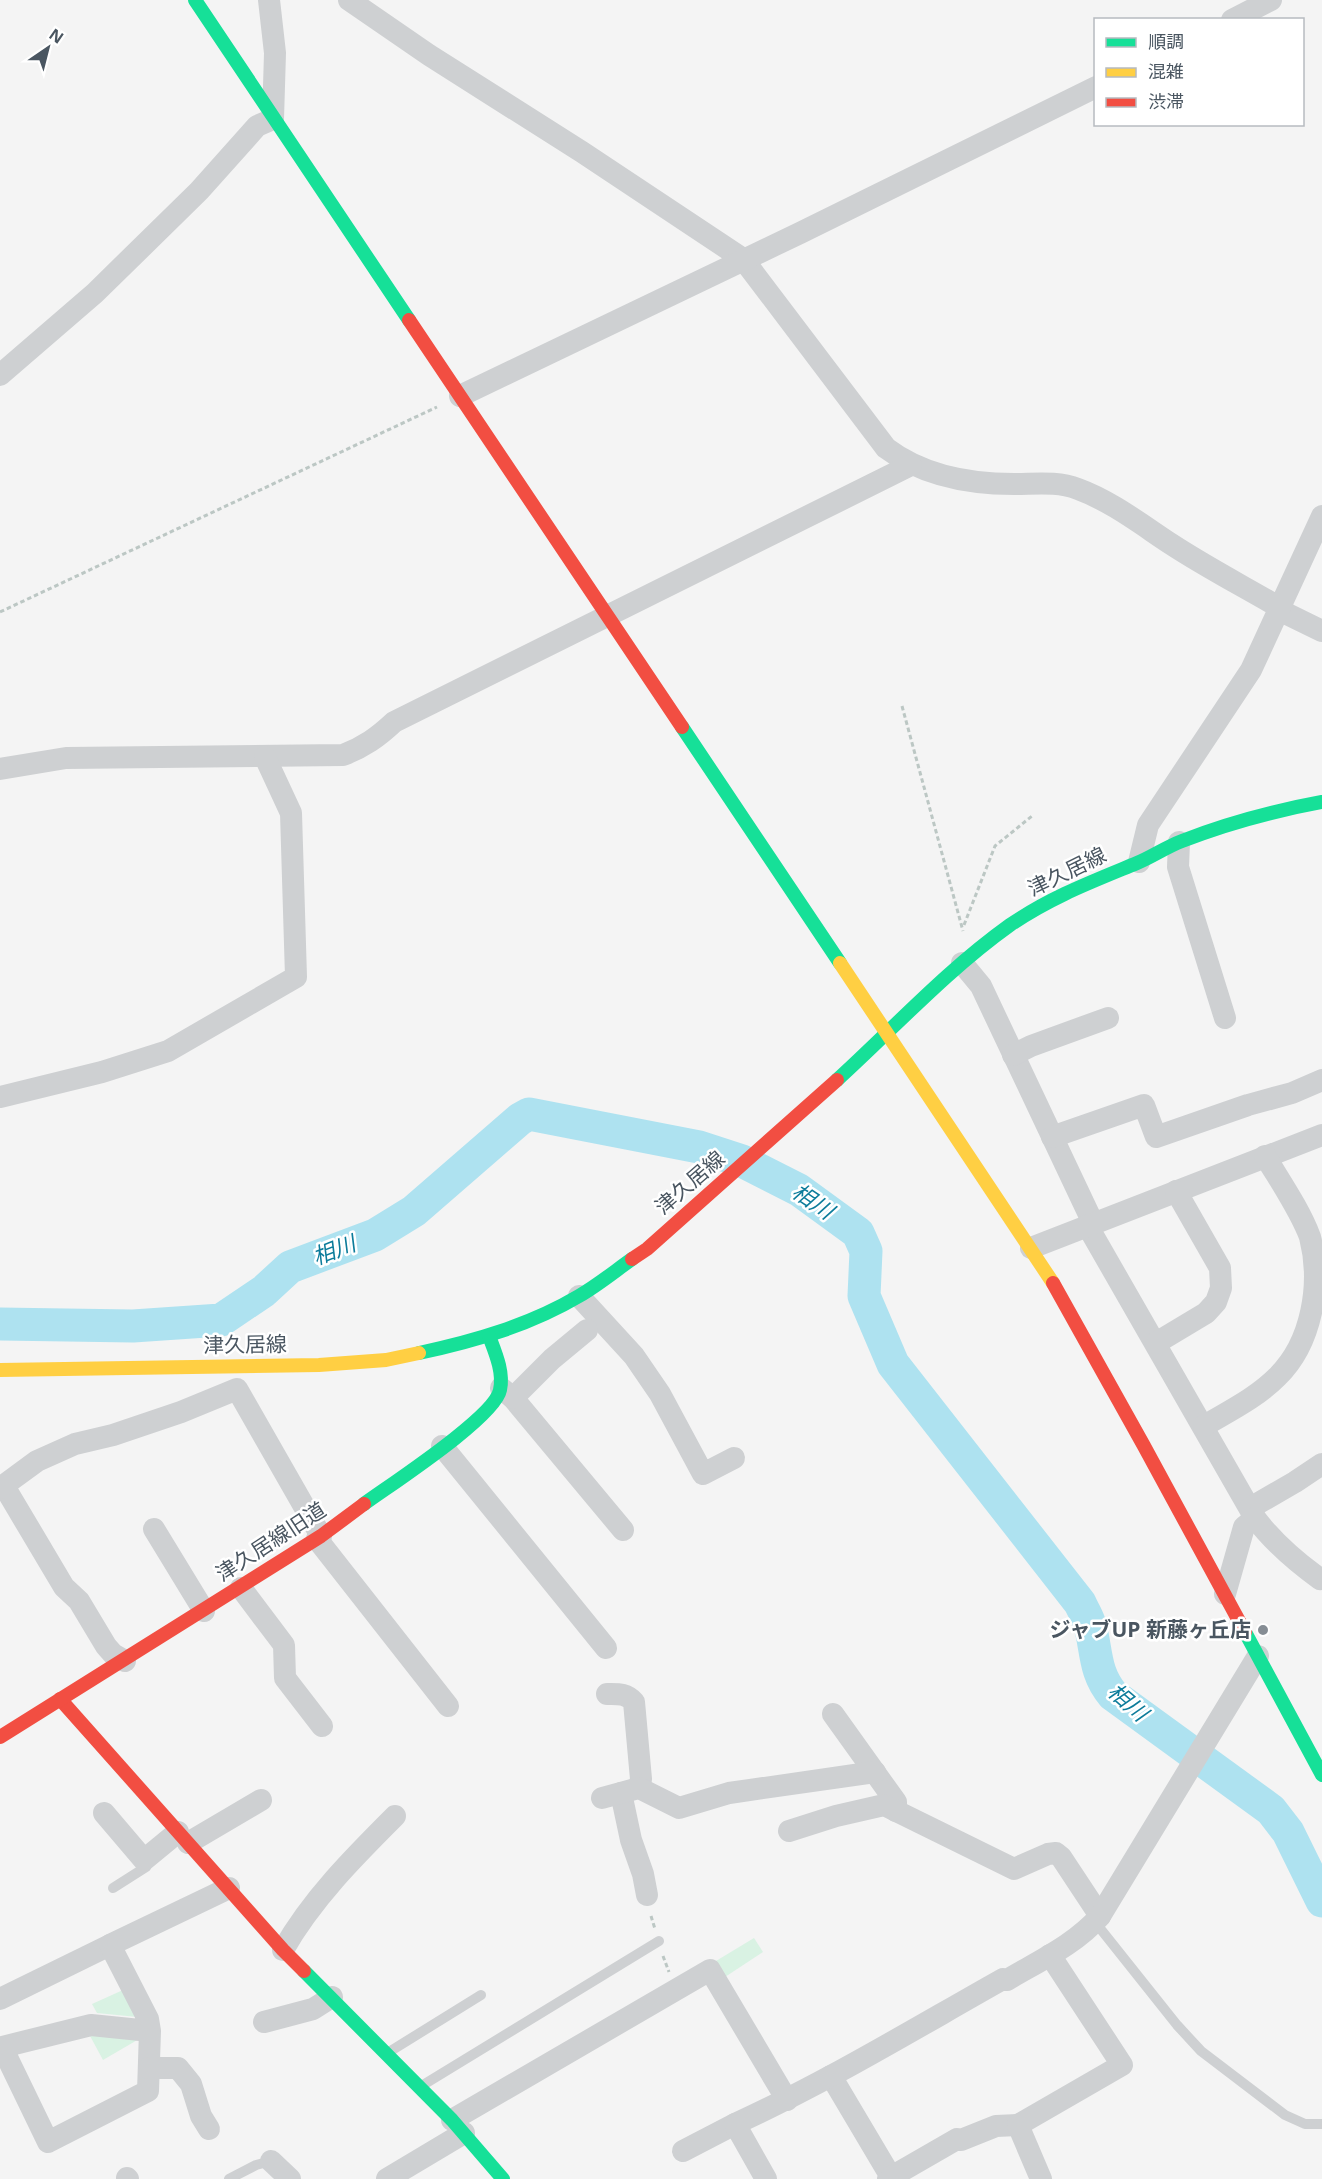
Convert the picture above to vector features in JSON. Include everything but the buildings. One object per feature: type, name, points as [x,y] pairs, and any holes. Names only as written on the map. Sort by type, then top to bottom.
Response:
[{"type":"street","points":[[195,0],[1031,1248],[1133,1426],[1322,1775]]},
{"type":"street","points":[[269,0],[275,52],[273,119]]},
{"type":"street","points":[[349,0],[429,55],[582,152],[743,259],[886,448],[911,465],[977,483],[1052,483],[1092,494],[1322,631]]},
{"type":"street","points":[[1236,18],[1271,0]]},
{"type":"street","points":[[460,396],[800,233],[1094,87]]},
{"type":"street","points":[[0,375],[95,293],[206,183],[257,126],[273,119]]},
{"type":"street","points":[[0,768],[66,758],[343,755],[359,749],[378,737],[394,722],[911,465]]},
{"type":"street","points":[[1139,862],[1148,825],[1251,670],[1322,516]]},
{"type":"street","points":[[0,1097],[102,1072],[168,1051],[296,977],[291,813],[265,757]]},
{"type":"street","name":"津久居線","points":[[0,1370],[319,1365],[386,1360],[489,1336],[526,1322],[579,1296],[647,1249],[887,1035],[962,963],[1011,925],[1082,884],[1139,862],[1179,842],[1237,821],[1273,811],[1322,802]]},
{"type":"street","points":[[1179,842],[1178,867],[1225,1018]]},
{"type":"street","points":[[962,963],[981,986],[1090,1224],[1252,1513],[1288,1556],[1321,1579]]},
{"type":"street","points":[[1013,1055],[1031,1046],[1108,1018]]},
{"type":"street","points":[[1052,1137],[1144,1105],[1156,1137],[1248,1105],[1292,1093],[1322,1080]]},
{"type":"street","points":[[1031,1248],[1322,1135]]},
{"type":"street","points":[[1204,1426],[1250,1399],[1278,1376],[1294,1355],[1311,1321],[1316,1292],[1316,1274],[1310,1237],[1265,1156]]},
{"type":"street","points":[[1156,1343],[1206,1313],[1216,1302],[1221,1288],[1220,1268],[1176,1191]]},
{"type":"street","points":[[579,1296],[634,1356],[660,1394],[703,1474],[734,1458]]},
{"type":"street","points":[[507,1393],[587,1330]]},
{"type":"street","points":[[489,1336],[507,1393],[624,1530]]},
{"type":"street","points":[[238,1366],[237,1389],[319,1538],[448,1706]]},
{"type":"street","points":[[125,1661],[113,1654],[106,1646],[79,1600],[64,1587],[2,1487],[37,1461],[75,1444],[125,1432],[237,1389]]},
{"type":"street","name":"津久居線旧道","points":[[0,1737],[319,1538],[485,1414],[497,1400],[507,1393]]},
{"type":"street","points":[[442,1446],[606,1648]]},
{"type":"street","points":[[1225,1594],[1244,1527],[1252,1513],[1322,1464]]},
{"type":"street","points":[[154,1529],[204,1611]]},
{"type":"street","points":[[241,1588],[284,1645],[285,1678],[322,1726]]},
{"type":"street","points":[[683,2151],[787,2100],[1003,1979],[1007,1980],[1088,1930],[1098,1919],[1258,1656]]},
{"type":"street","points":[[607,1694],[623,1694],[634,1702],[641,1779],[621,1793]]},
{"type":"street","points":[[60,1699],[284,1950],[458,2126],[502,2179]]},
{"type":"street","points":[[833,1714],[896,1802],[896,1811]]},
{"type":"street","points":[[621,1793],[679,1808],[729,1793],[875,1772]]},
{"type":"street","points":[[621,1793],[631,1840],[643,1874],[647,1895]]},
{"type":"street","points":[[104,1813],[144,1860],[261,1800]]},
{"type":"street","points":[[789,1831],[836,1816],[884,1805],[1014,1869],[1048,1854],[1056,1853],[1061,1857],[1098,1919]]},
{"type":"street","points":[[284,1950],[296,1928],[345,1866],[395,1816]]},
{"type":"street","points":[[0,1999],[229,1888]]},
{"type":"street","points":[[110,1945],[148,2019],[150,2031],[148,2091],[48,2142],[2,2047],[91,2025],[150,2031]]},
{"type":"street","points":[[831,2076],[890,2178],[957,2139],[961,2140],[996,2126],[1018,2125],[1122,2065],[1050,1955]]},
{"type":"street","points":[[387,2179],[458,2126],[710,1970],[787,2100]]},
{"type":"street","points":[[264,2022],[313,2009],[332,1997]]},
{"type":"street","points":[[149,2068],[178,2068],[191,2084],[201,2116],[209,2128]]},
{"type":"street","points":[[735,2124],[766,2179]]},
{"type":"street","points":[[1018,2125],[1041,2179]]},
{"type":"street","points":[[271,2161],[290,2179]]},
{"type":"lane","points":[[114,1888],[146,1867],[144,1860]]},
{"type":"lane","points":[[1098,1919],[1177,2025],[1201,2051],[1285,2115],[1305,2124],[1322,2124]]},
{"type":"lane","points":[[420,2087],[659,1941]]},
{"type":"lane","points":[[387,2053],[481,1995]]},
{"type":"lane","points":[[229,2179],[256,2165],[271,2161]]},
{"type":"path","points":[[0,612],[460,396]]},
{"type":"path","points":[[902,706],[963,926],[962,963]]},
{"type":"path","points":[[963,926],[995,846],[1032,816]]},
{"type":"green space","points":[[754,1938],[763,1952],[725,1977],[716,1961]]},
{"type":"green space","points":[[123,1990],[137,2017],[97,2013],[92,2004]]},
{"type":"green space","points":[[89,2034],[139,2039],[103,2060]]},
{"type":"waterway","name":"相川","points":[[0,1324],[133,1326],[221,1320],[264,1291],[290,1267],[375,1235],[414,1211],[520,1119],[529,1114],[699,1147],[742,1161],[799,1190],[858,1233],[866,1251],[864,1296],[893,1364],[1080,1603],[1089,1622],[1099,1670],[1113,1695],[1271,1810],[1288,1832],[1322,1901]]},
{"type":"traffic: fast","points":[[195,0],[409,320]]},
{"type":"traffic: fast","points":[[682,727],[840,963]]},
{"type":"traffic: fast","points":[[837,1080],[964,961],[1010,925],[1041,906],[1143,861],[1176,843],[1251,818],[1322,802]]},
{"type":"traffic: fast","points":[[419,1353],[522,1324],[586,1292],[632,1259]]},
{"type":"traffic: fast","points":[[364,1504],[462,1433],[494,1402],[500,1390],[501,1376],[489,1336]]},
{"type":"traffic: fast","points":[[1245,1632],[1322,1775]]},
{"type":"traffic: fast","points":[[304,1971],[452,2120],[503,2179]]},
{"type":"traffic: slow","points":[[840,963],[1053,1283]]},
{"type":"traffic: slow","points":[[0,1370],[319,1365],[386,1360],[419,1353]]},
{"type":"traffic: jam","points":[[409,320],[682,727]]},
{"type":"traffic: jam","points":[[632,1259],[647,1249],[837,1080]]},
{"type":"traffic: jam","points":[[1053,1283],[1245,1632]]},
{"type":"traffic: jam","points":[[0,1737],[321,1536],[364,1504]]},
{"type":"traffic: jam","points":[[60,1699],[304,1971]]},
{"type":"place","name":"ジャブUP 新藤ヶ丘店","points":[[1263,1630]]}]
